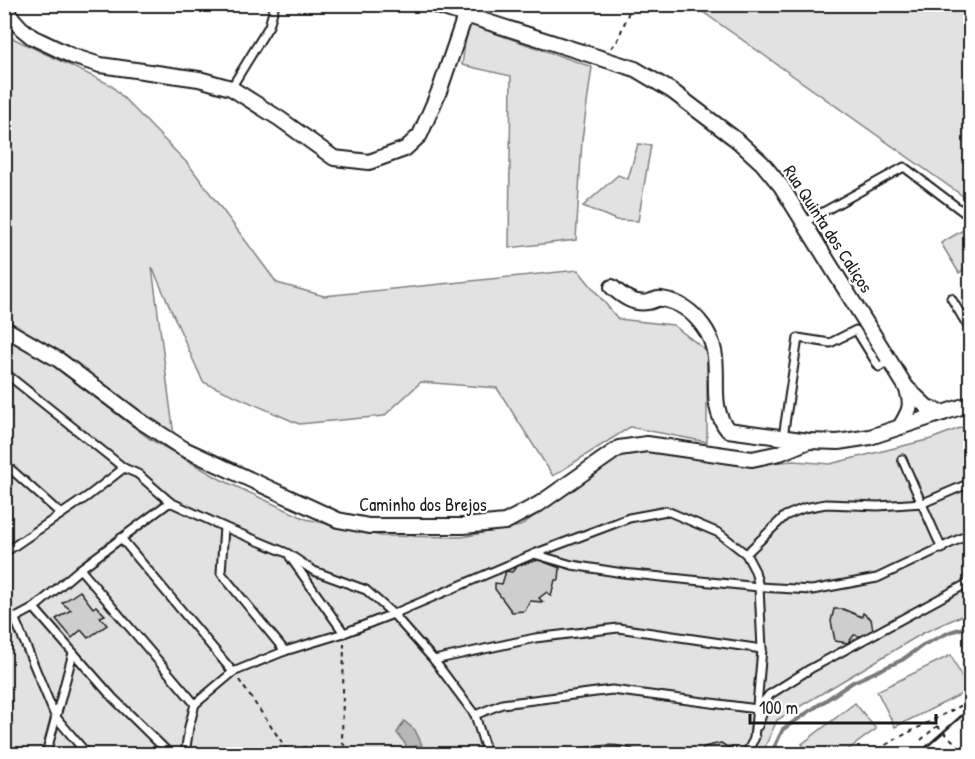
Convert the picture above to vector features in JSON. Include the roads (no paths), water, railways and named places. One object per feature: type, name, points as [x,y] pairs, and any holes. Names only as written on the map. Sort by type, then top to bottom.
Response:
[{"type":"main road","points":[[936,754],[970,724]]},
{"type":"main road","points":[[959,754],[970,743]]},
{"type":"street","name":"Rua Quinta dos Caliços","points":[[431,4],[635,69],[672,91],[738,141],[762,163],[805,222],[906,387]]},
{"type":"street","points":[[4,5],[11,17],[32,37],[72,56],[100,65],[199,79],[231,88],[280,119],[334,158],[369,162],[405,149],[420,135],[440,89],[465,16]]},
{"type":"street","points":[[612,287],[622,297],[630,300],[645,303],[660,298],[685,307],[702,325],[713,341],[717,357],[717,410],[721,422],[728,430],[809,441]]},
{"type":"street","name":"Caminho dos Brejos","points":[[4,328],[59,360],[139,420],[184,450],[338,520],[369,525],[464,526],[505,522],[539,504],[619,448],[647,444],[752,459],[780,453],[809,441],[838,442],[870,437],[970,404]]},
{"type":"street","points":[[906,387],[927,406],[944,412]]},
{"type":"street","points":[[900,427],[909,412],[911,401],[906,387]]},
{"type":"lane","points":[[231,88],[269,26],[275,4]]},
{"type":"lane","points":[[805,222],[904,167],[970,217]]},
{"type":"lane","points":[[951,298],[970,330]]},
{"type":"lane","points":[[783,437],[798,338],[830,343],[856,330],[879,368],[890,360]]},
{"type":"lane","points":[[4,372],[124,468],[138,474],[170,502],[287,553],[314,571],[366,590],[393,614],[434,660],[475,715],[487,754]]},
{"type":"lane","points":[[902,459],[942,549]]},
{"type":"lane","points":[[4,463],[61,514]]},
{"type":"lane","points":[[4,553],[124,468]]},
{"type":"lane","points":[[746,554],[785,516],[804,508],[826,504],[878,506],[923,503],[970,483]]},
{"type":"lane","points":[[4,624],[34,608],[80,569],[170,502]]},
{"type":"lane","points":[[186,754],[189,727],[195,704],[234,672],[285,651],[344,633],[393,614],[534,554],[629,518],[667,511],[719,533],[746,554],[755,571],[759,587],[762,649],[754,739]]},
{"type":"lane","points":[[224,527],[221,573],[285,651]]},
{"type":"lane","points":[[534,554],[572,566],[623,573],[812,590],[877,578],[970,534]]},
{"type":"lane","points":[[121,538],[234,672]]},
{"type":"lane","points":[[287,553],[344,633]]},
{"type":"lane","points":[[80,569],[195,704]]},
{"type":"lane","points":[[757,709],[769,695],[810,669],[970,582]]},
{"type":"lane","points":[[34,608],[113,698],[170,754]]},
{"type":"lane","points":[[14,617],[55,716],[87,754]]},
{"type":"lane","points":[[434,660],[535,638],[618,628],[762,649]]},
{"type":"lane","points":[[46,754],[73,653]]},
{"type":"lane","points":[[475,715],[502,704],[612,690],[757,709]]},
{"type":"lane","points":[[746,754],[754,739],[769,695]]},
{"type":"lane","points":[[576,754],[596,751],[632,754]]},
{"type":"waterway","points":[[771,754],[783,729],[853,682],[902,660],[923,645],[950,632],[970,626]]}]
